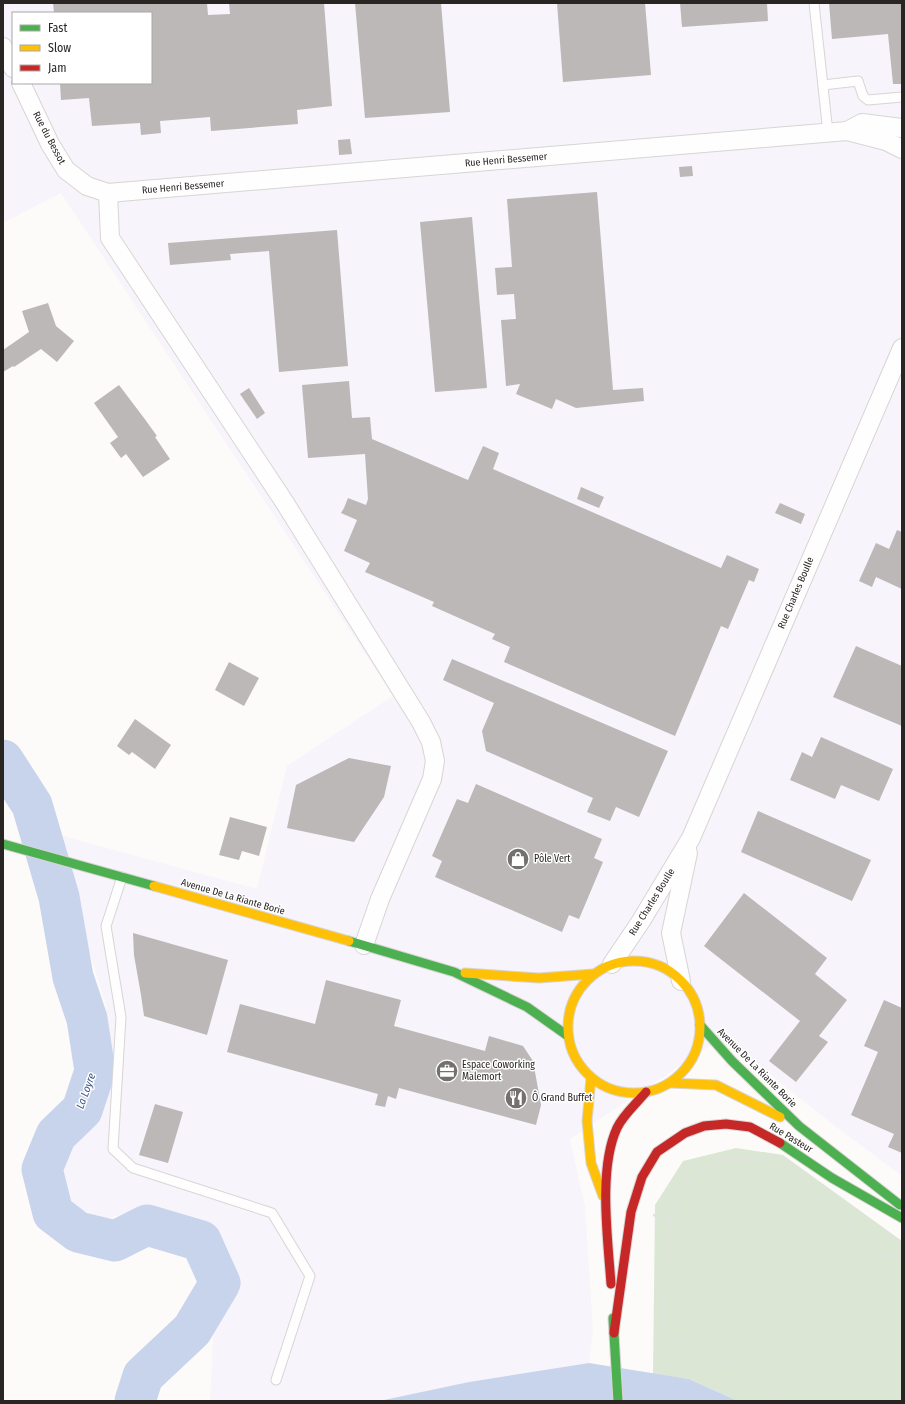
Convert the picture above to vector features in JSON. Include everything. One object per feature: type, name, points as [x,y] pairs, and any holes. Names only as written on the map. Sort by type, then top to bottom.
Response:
[{"type":"street","points":[[3,47],[12,66]]},
{"type":"street","name":"Rue du Bessot","points":[[21,84],[50,144],[66,170],[87,186],[108,193]]},
{"type":"street","name":"Rue Henri Bessemer","points":[[108,193],[828,133],[847,131],[862,123],[902,128]]},
{"type":"street","points":[[847,131],[886,141],[902,149]]},
{"type":"street","points":[[108,193],[110,238],[285,503],[417,716],[431,742],[435,761],[432,779],[380,899],[364,945]]},
{"type":"street","name":"Rue Charles Boulle","points":[[612,964],[641,922],[691,838],[902,348]]},
{"type":"street","name":"Rue Charles Boulle","points":[[681,980],[671,933],[691,838]]},
{"type":"street","name":"Avenue De La Riante Borie","points":[[4,844],[364,945],[454,972],[527,1007],[568,1036]]},
{"type":"street","points":[[636,961],[660,966],[681,980],[695,1001],[700,1025],[697,1048],[687,1068],[670,1083],[646,1092],[626,1093],[614,1090],[591,1078],[576,1059],[568,1036],[568,1013],[577,992],[593,974],[612,964],[636,961]]},
{"type":"street","name":"Avenue De La Riante Borie","points":[[454,972],[539,978],[593,974]]},
{"type":"street","name":"Avenue De La Riante Borie","points":[[700,1025],[732,1061],[800,1126],[902,1206]]},
{"type":"street","name":"Rue Pasteur","points":[[591,1078],[587,1121],[591,1163],[607,1205]]},
{"type":"street","name":"Avenue De La Riante Borie","points":[[670,1083],[716,1085],[800,1126]]},
{"type":"street","name":"Rue Pasteur","points":[[618,1401],[607,1205],[608,1156],[617,1127],[646,1092]]},
{"type":"street","name":"Rue Pasteur","points":[[614,1333],[631,1212],[642,1177],[657,1152],[685,1133],[704,1126],[726,1124],[750,1127],[779,1142],[832,1178],[902,1218]]},
{"type":"lane","points":[[814,3],[828,133]]},
{"type":"lane","points":[[823,85],[858,81],[863,96],[868,100],[902,97]]},
{"type":"lane","points":[[122,877],[106,926],[121,1017],[114,1116],[114,1149],[133,1168],[272,1213],[310,1276],[276,1380]]},
{"type":"path","points":[[769,1164],[752,1159],[737,1158],[720,1160],[705,1167],[684,1185],[678,1194],[670,1218],[662,1322],[676,1340],[726,1362],[777,1392],[788,1401]]},
{"type":"path","points":[[833,1206],[847,1218],[859,1238],[871,1251],[883,1256],[902,1257]]},
{"type":"path","points":[[631,1212],[670,1218]]},
{"type":"shaded area","points":[[3,3],[902,3],[902,1176],[831,1123],[723,1037],[570,1139],[585,1207],[593,1330],[589,1363],[469,1382],[379,1401],[210,1401],[214,1321],[229,1277],[197,1220],[147,1206],[104,1220],[72,1205],[59,1162],[81,1136],[103,1091],[106,1005],[52,833],[257,889],[287,766],[393,696],[61,193],[3,223]]},
{"type":"green space","points":[[736,1148],[783,1155],[902,1241],[902,1401],[738,1401],[689,1379],[653,1374],[655,1205],[683,1161]]},
{"type":"water","points":[[589,1363],[689,1379],[738,1401],[379,1401],[469,1382]]},
{"type":"building","points":[[53,3],[207,3],[208,15],[230,14],[229,3],[324,3],[332,106],[297,110],[298,124],[211,131],[210,117],[160,121],[161,133],[141,135],[140,123],[92,126],[89,98],[61,100],[60,84],[152,84],[152,12],[54,12]]},
{"type":"building","points":[[355,3],[441,3],[450,112],[365,118]]},
{"type":"building","points":[[557,3],[645,3],[651,75],[563,82]]},
{"type":"building","points":[[680,3],[767,3],[768,21],[682,27]]},
{"type":"building","points":[[829,3],[902,3],[902,84],[893,84],[888,34],[832,39]]},
{"type":"building","points":[[350,139],[352,154],[339,155],[338,140]]},
{"type":"building","points":[[692,166],[693,176],[680,177],[679,167]]},
{"type":"building","points":[[597,192],[613,390],[643,388],[644,401],[576,408],[556,399],[552,409],[516,394],[520,384],[506,386],[501,320],[516,319],[514,294],[497,295],[495,268],[512,267],[507,199]]},
{"type":"building","points":[[472,217],[487,388],[435,392],[420,222]]},
{"type":"building","points":[[337,230],[348,366],[279,372],[269,251],[230,254],[231,260],[170,265],[168,243]]},
{"type":"building","points":[[48,303],[56,326],[74,341],[57,362],[41,349],[14,367],[13,366],[3,372],[3,350],[29,332],[22,311]]},
{"type":"building","points":[[349,381],[352,418],[370,417],[372,439],[468,480],[483,446],[499,453],[493,469],[721,568],[727,555],[759,569],[754,582],[749,580],[728,629],[721,626],[675,736],[504,662],[510,647],[492,639],[495,634],[432,606],[434,602],[365,572],[370,563],[344,551],[357,520],[341,513],[348,498],[366,505],[368,499],[365,454],[308,458],[302,385]]},
{"type":"building","points":[[119,385],[157,436],[155,437],[170,459],[143,477],[126,454],[121,458],[110,443],[118,437],[94,403]]},
{"type":"building","points":[[249,388],[265,413],[257,419],[240,394]]},
{"type":"building","points":[[581,487],[604,497],[599,508],[577,499]]},
{"type":"building","points":[[780,503],[805,514],[801,524],[775,513]]},
{"type":"building","points":[[897,530],[902,532],[902,589],[876,577],[872,587],[859,581],[876,543],[889,549]]},
{"type":"building","points":[[856,646],[902,666],[902,726],[833,697]]},
{"type":"building","points":[[452,659],[668,751],[639,817],[616,807],[610,821],[587,812],[593,798],[486,751],[482,731],[494,703],[443,680]]},
{"type":"building","points":[[229,662],[259,678],[244,706],[215,690]]},
{"type":"building","points":[[135,719],[171,745],[155,769],[132,752],[129,755],[117,746]]},
{"type":"building","points":[[821,737],[893,769],[879,801],[841,785],[835,799],[790,780],[802,752],[812,757]]},
{"type":"building","points":[[349,758],[391,766],[384,797],[354,842],[287,828],[296,785]]},
{"type":"building","name":"Pôle Vert","points":[[476,784],[602,839],[594,858],[603,862],[579,919],[569,915],[562,932],[435,877],[442,861],[432,856],[457,799],[468,803]]},
{"type":"building","points":[[758,811],[871,860],[852,901],[741,852]]},
{"type":"building","points":[[230,817],[267,827],[259,856],[242,851],[239,860],[219,855]]},
{"type":"building","points":[[744,893],[827,958],[815,974],[847,1000],[819,1036],[828,1042],[796,1082],[769,1061],[800,1021],[704,946]]},
{"type":"building","points":[[133,933],[228,960],[207,1035],[144,1016],[134,955]]},
{"type":"building","points":[[326,980],[401,1000],[394,1026],[485,1051],[489,1036],[523,1046],[533,1061],[541,1105],[536,1125],[399,1088],[396,1099],[388,1096],[385,1107],[375,1105],[378,1094],[227,1052],[240,1004],[315,1024]]},
{"type":"building","points":[[884,1000],[902,1008],[902,1153],[888,1147],[894,1134],[851,1115],[878,1052],[864,1046]]},
{"type":"building","points":[[155,1104],[183,1112],[168,1163],[139,1155]]},
{"type":"waterway","name":"La Loyre","points":[[3,760],[32,805],[59,897],[73,977],[87,1019],[95,1071],[82,1110],[56,1135],[42,1169],[53,1213],[78,1232],[115,1241],[147,1225],[201,1241],[220,1283],[192,1330],[143,1376],[135,1401]]},
{"type":"traffic: fast","points":[[3,844],[154,886]]},
{"type":"traffic: fast","points":[[349,941],[454,972],[527,1007],[568,1036]]},
{"type":"traffic: fast","points":[[700,1025],[732,1061],[799,1126],[900,1205]]},
{"type":"traffic: fast","points":[[780,1143],[832,1178],[902,1218]]},
{"type":"traffic: fast","points":[[613,1318],[618,1401]]},
{"type":"traffic: slow","points":[[154,886],[349,941]]},
{"type":"traffic: slow","points":[[634,961],[647,962],[659,966],[671,972],[681,980],[689,990],[695,1002],[699,1014],[700,1027],[699,1040],[695,1052],[689,1064],[681,1074],[671,1082],[659,1088],[647,1092],[634,1093],[621,1092],[609,1088],[597,1082],[587,1074],[579,1064],[573,1052],[569,1040],[568,1027],[569,1014],[573,1002],[579,990],[587,980],[597,972],[609,966],[621,962],[634,961]]},
{"type":"traffic: slow","points":[[465,973],[539,978],[593,974]]},
{"type":"traffic: slow","points":[[591,1078],[587,1121],[591,1163],[603,1196]]},
{"type":"traffic: slow","points":[[670,1083],[716,1085],[780,1117]]},
{"type":"traffic: jam","points":[[611,1284],[606,1205],[606,1184],[611,1145],[620,1123],[646,1092]]},
{"type":"traffic: jam","points":[[614,1333],[631,1212],[642,1177],[657,1152],[685,1133],[704,1126],[726,1124],[750,1127],[780,1143]]},
{"type":"place","name":"Pôle Vert","points":[[518,859]]},
{"type":"place","name":"Espace Coworking Malemort","points":[[447,1071]]},
{"type":"place","name":"Ô Grand Buffet","points":[[516,1098]]}]
